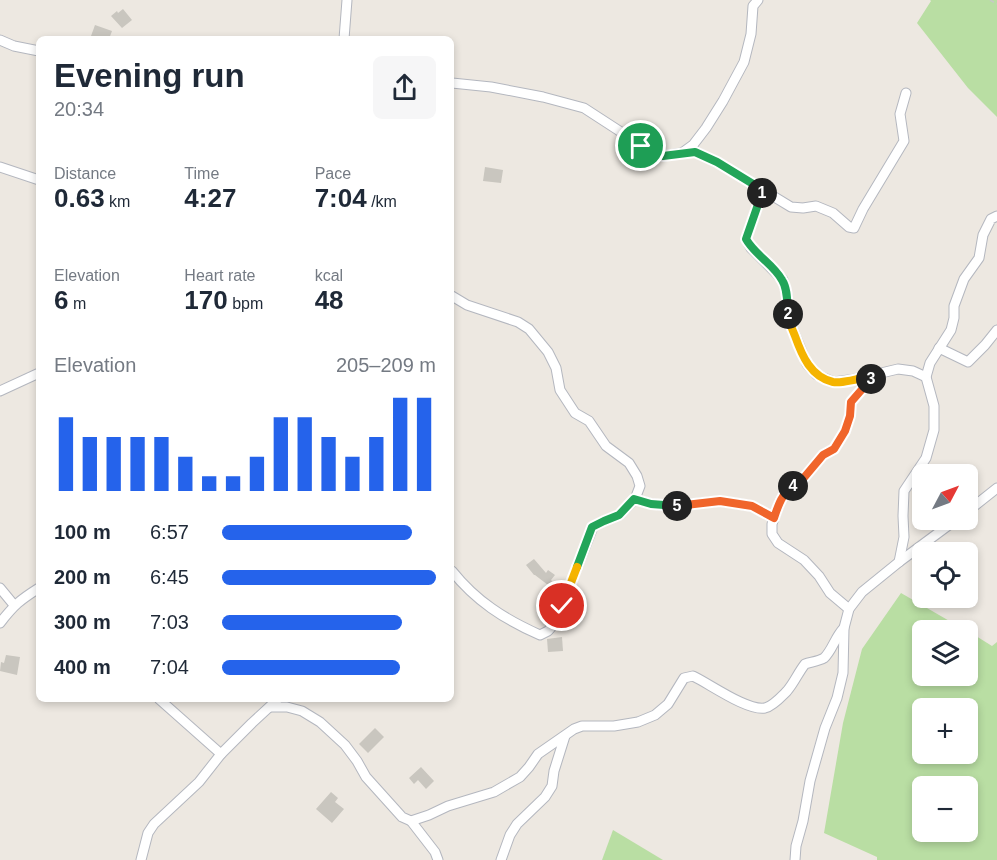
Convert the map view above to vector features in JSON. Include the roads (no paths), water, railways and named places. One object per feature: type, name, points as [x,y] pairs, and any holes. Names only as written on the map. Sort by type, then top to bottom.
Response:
[{"type":"street","points":[[345,36],[347,0]]},
{"type":"street","points":[[682,153],[706,128],[744,62],[751,34],[753,6],[758,0]]},
{"type":"street","points":[[0,40],[36,50]]},
{"type":"street","points":[[454,83],[543,97],[584,108],[641,146],[663,156],[695,152],[717,162],[791,207],[816,206],[833,213],[849,227],[854,228],[903,141],[900,114],[906,93]]},
{"type":"street","points":[[0,167],[36,179]]},
{"type":"street","points":[[763,190],[746,239],[751,248],[783,280],[787,296],[788,318],[807,364],[817,375],[834,382],[898,369],[913,371],[926,377]]},
{"type":"street","points":[[899,562],[904,537],[904,490],[926,458],[933,430],[934,406],[926,377],[930,363],[951,330],[954,306],[964,279],[979,258],[983,235],[991,219],[997,216]]},
{"type":"street","points":[[454,297],[467,305],[518,322],[529,329],[548,352],[556,368],[560,390],[575,413],[589,421],[606,446],[629,463],[640,486],[634,499],[619,515],[592,527],[555,623],[549,631],[540,635],[518,625],[473,595],[454,573]]},
{"type":"street","points":[[939,348],[968,362],[986,345],[997,330]]},
{"type":"street","points":[[0,391],[36,374]]},
{"type":"street","points":[[849,609],[830,593],[819,576],[804,560],[778,543],[772,534],[772,524],[786,490],[802,480],[823,455],[834,449],[845,431],[850,416],[851,402],[876,374]]},
{"type":"street","points":[[978,503],[997,488]]},
{"type":"street","points":[[634,499],[651,504],[675,506],[720,501],[752,506],[774,518]]},
{"type":"street","points":[[795,860],[810,781],[843,673],[844,628],[849,609],[862,592],[941,530]]},
{"type":"street","points":[[0,588],[14,605]]},
{"type":"street","points":[[0,623],[14,605],[36,591]]},
{"type":"street","points":[[411,821],[448,806],[494,792],[520,777],[538,754],[574,729],[582,726],[614,726],[638,722],[655,715],[668,704],[684,678],[693,676],[711,684],[735,700],[753,707],[765,708],[788,690],[805,664],[822,660],[837,634],[844,628]]},
{"type":"street","points":[[162,702],[221,754]]},
{"type":"street","points":[[141,860],[148,833],[154,824],[199,782],[221,754],[275,702]]},
{"type":"street","points":[[270,707],[287,707],[302,711],[320,722],[345,745],[357,760],[366,777],[402,817],[411,821],[435,852],[438,860]]},
{"type":"street","points":[[501,860],[510,835],[517,824],[545,798],[552,786],[554,771],[565,736]]}]
